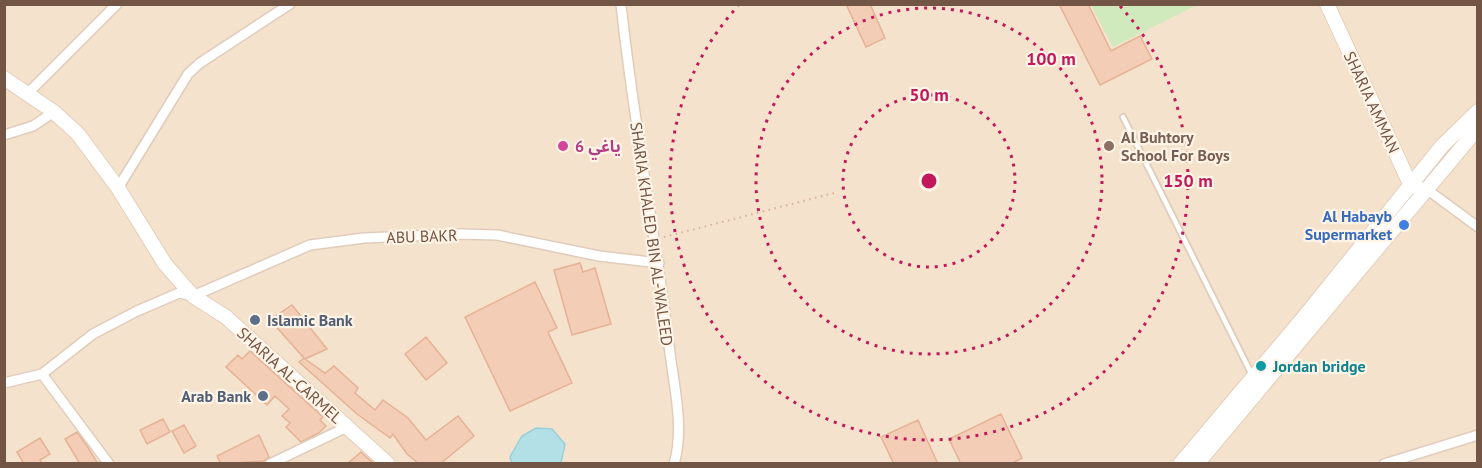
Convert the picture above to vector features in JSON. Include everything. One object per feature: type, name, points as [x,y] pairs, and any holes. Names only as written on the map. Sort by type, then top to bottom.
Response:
[{"type":"main road","name":"SHARIA AMMAN","points":[[1327,4],[1411,186]]},
{"type":"main road","name":"SHARIA AL-CARMEL","points":[[4,78],[54,112],[78,134],[118,188],[165,264],[193,296],[226,317],[347,427]]},
{"type":"main road","points":[[1180,464],[1449,139],[1478,111]]},
{"type":"main road","points":[[1197,464],[1425,188],[1478,128]]},
{"type":"main road","points":[[1411,186],[1425,188]]},
{"type":"main road","points":[[347,427],[388,464]]},
{"type":"street","points":[[118,188],[188,74],[200,63],[290,4]]},
{"type":"street","name":"SHARIA KHALED BIN AL-WALEED","points":[[621,4],[636,129],[656,239],[678,422],[674,464]]},
{"type":"street","points":[[28,93],[113,6]]},
{"type":"street","points":[[4,135],[33,126],[54,112]]},
{"type":"street","points":[[1425,188],[1478,227]]},
{"type":"street","name":"ABU BAKR","points":[[193,296],[310,245],[364,238],[441,234],[497,235],[599,256],[659,263]]},
{"type":"street","points":[[4,383],[42,374],[104,328],[179,293],[193,296]]},
{"type":"street","points":[[42,374],[109,464]]},
{"type":"street","name":"SHARIA AL-CARMEL","points":[[270,464],[347,427]]},
{"type":"street","points":[[1384,464],[1478,435]]},
{"type":"lane","points":[[1124,117],[1253,378]]},
{"type":"path","points":[[656,239],[838,192]]},
{"type":"shaded area","points":[[5,5],[1477,5],[1477,463],[5,463]]},
{"type":"green space","points":[[1091,5],[1197,5],[1113,47]]},
{"type":"water","points":[[536,428],[552,429],[565,444],[561,463],[512,463],[510,457],[522,436]]},
{"type":"building","points":[[846,4],[870,4],[885,38],[866,47]]},
{"type":"building","points":[[1059,4],[1088,4],[1111,51],[1140,36],[1152,59],[1100,85]]},
{"type":"building","points":[[580,263],[583,272],[595,268],[611,324],[572,335],[554,270]]},
{"type":"building","points":[[535,282],[557,328],[548,332],[572,383],[510,411],[465,317]]},
{"type":"building","points":[[292,305],[327,349],[305,359],[325,373],[334,366],[358,388],[355,393],[375,410],[383,400],[408,418],[426,440],[458,416],[474,436],[440,464],[419,464],[407,454],[393,434],[390,438],[357,414],[299,362],[304,358],[270,320]]},
{"type":"building","points":[[426,337],[447,363],[426,380],[405,354]]},
{"type":"building","points":[[250,351],[323,417],[320,420],[326,426],[319,433],[301,442],[286,427],[290,423],[282,416],[289,409],[275,396],[267,405],[226,367],[238,355],[242,359]]},
{"type":"building","points":[[1001,414],[1022,458],[1011,464],[961,464],[949,439]]},
{"type":"building","points":[[163,419],[170,432],[147,444],[140,430]]},
{"type":"building","points":[[918,420],[938,464],[894,464],[881,437]]},
{"type":"building","points":[[184,425],[196,446],[184,453],[172,431]]},
{"type":"building","points":[[77,432],[98,464],[80,464],[65,439]]},
{"type":"building","points":[[259,435],[269,457],[264,461],[221,464],[217,456]]},
{"type":"building","points":[[40,438],[50,454],[40,460],[43,464],[24,464],[17,452]]},
{"type":"building","points":[[361,452],[374,464],[347,464]]},
{"type":"place","name":"ياغي 6","points":[[563,146]]},
{"type":"place","name":"Al Buhtory School For Boys","points":[[1109,146]]},
{"type":"place","name":"Al Habayb Supermarket","points":[[1404,225]]},
{"type":"place","name":"Islamic Bank","points":[[255,320]]},
{"type":"place","name":"Jordan bridge","points":[[1261,366]]},
{"type":"place","name":"Arab Bank","points":[[263,396]]}]
